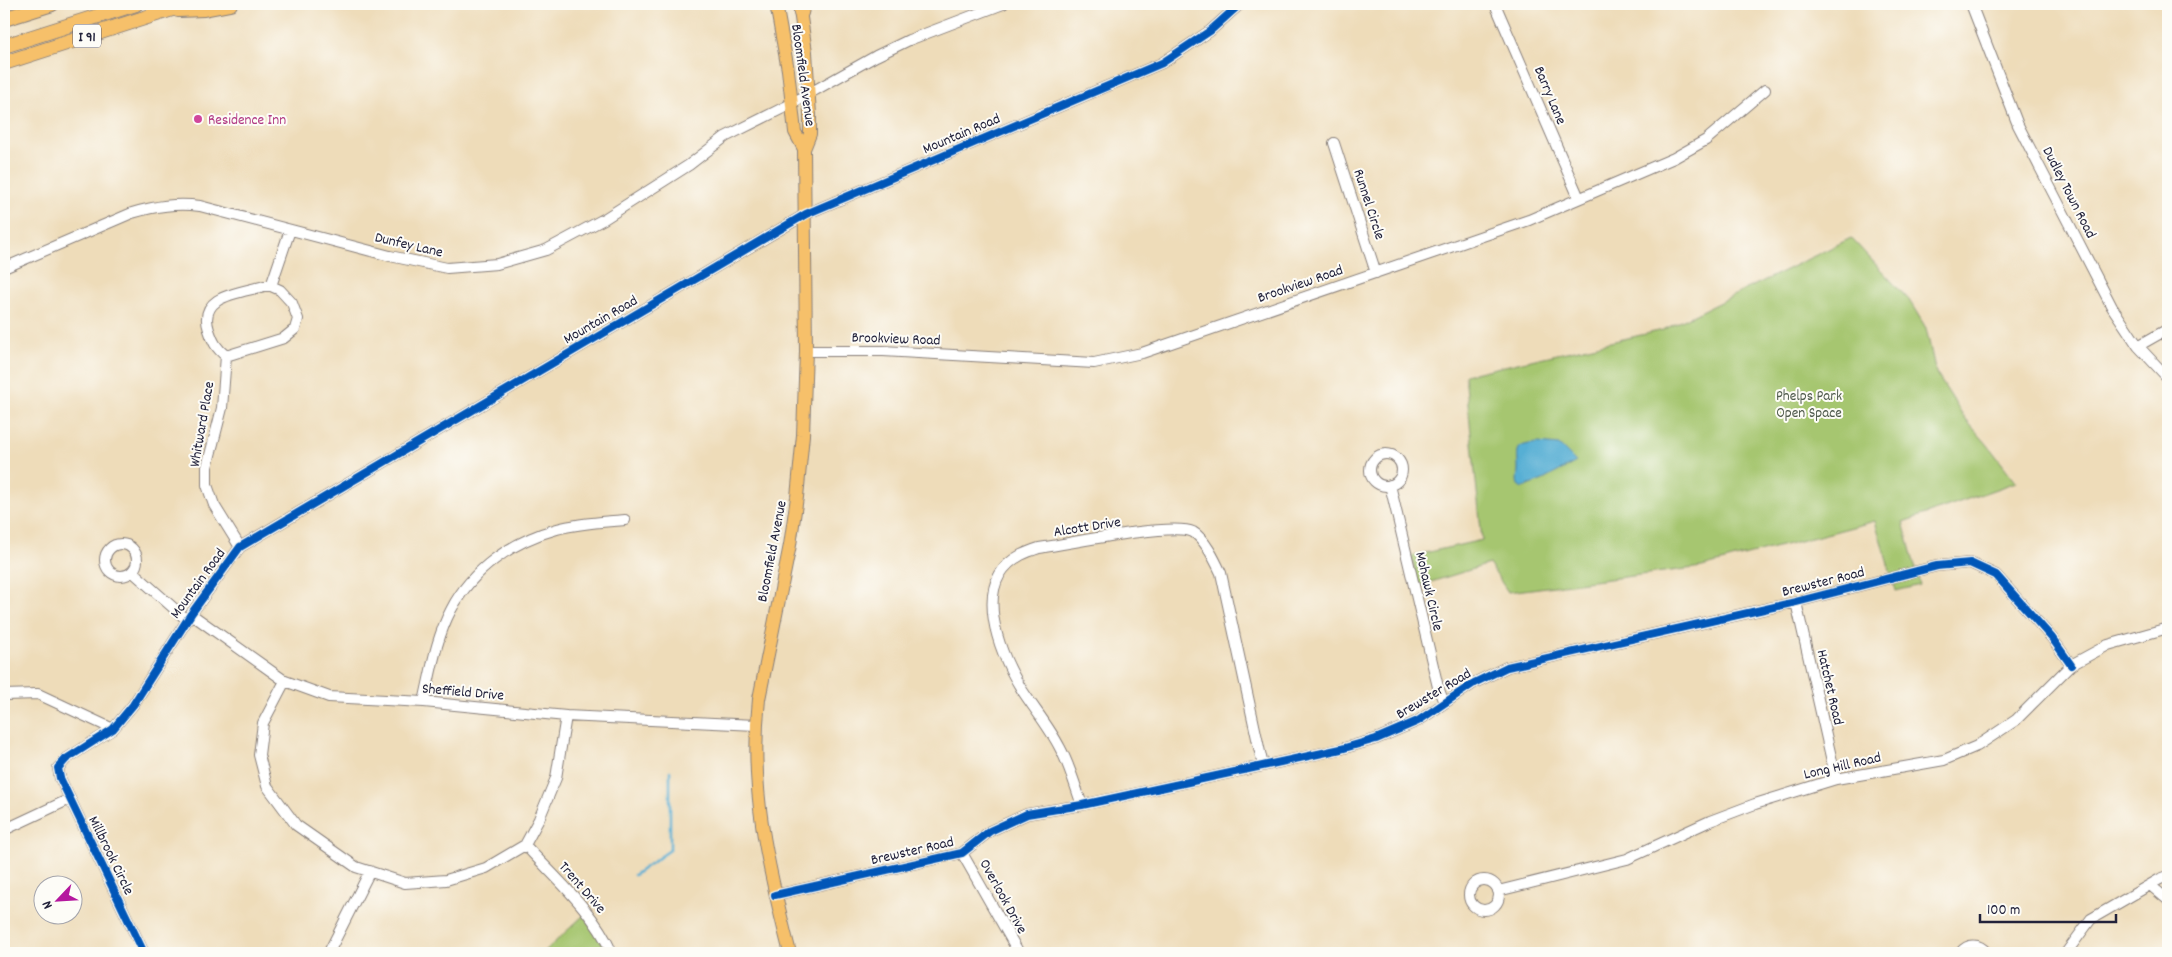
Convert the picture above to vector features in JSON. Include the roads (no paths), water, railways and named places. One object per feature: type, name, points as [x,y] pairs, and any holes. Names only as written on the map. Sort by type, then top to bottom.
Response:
[{"type":"highway","points":[[4,19],[52,4]]},
{"type":"highway","points":[[4,36],[105,4]]},
{"type":"highway","points":[[4,46],[136,4]]},
{"type":"highway","name":"I 91","points":[[4,63],[188,4]]},
{"type":"highway","points":[[170,10],[204,9],[230,4]]},
{"type":"main road","name":"Bloomfield Avenue","points":[[776,4],[796,132],[804,149],[806,214],[805,411],[797,497],[790,546],[764,669],[756,726],[757,797],[765,852],[790,953]]},
{"type":"main road","name":"Bloomfield Avenue","points":[[801,7],[809,93],[810,134],[804,149]]},
{"type":"main road","points":[[779,17],[801,7]]},
{"type":"street","name":"Dunfey Lane","points":[[4,268],[132,213],[166,204],[200,206],[390,256],[447,268],[497,264],[546,250],[604,220],[689,165],[725,137],[894,47],[1003,4]]},
{"type":"street","name":"Mountain Road","points":[[58,768],[66,759],[113,729],[133,706],[189,617],[240,547],[806,214],[1162,63],[1210,31],[1240,4]]},
{"type":"street","name":"Barry Lane","points":[[1495,4],[1579,198]]},
{"type":"street","name":"Dudley Town Road","points":[[1971,4],[2018,125],[2112,307],[2138,346],[2168,378]]},
{"type":"street","name":"Brookview Road","points":[[806,352],[883,351],[1094,364],[1142,353],[1529,220],[1674,158],[1706,140],[1765,90]]},
{"type":"street","name":"Runnel Circle","points":[[1334,143],[1376,273]]},
{"type":"street","points":[[270,286],[290,230]]},
{"type":"street","points":[[264,286],[280,290],[292,302],[298,319],[295,329],[284,338],[226,356],[215,347],[206,323],[207,311],[211,304],[217,300],[264,286]]},
{"type":"street","points":[[2138,346],[2168,329]]},
{"type":"street","name":"Whitward Place","points":[[226,356],[222,408],[207,467],[207,485],[214,504],[240,547]]},
{"type":"street","name":"Mohawk Circle","points":[[1390,485],[1438,687],[1444,703]]},
{"type":"street","points":[[424,702],[434,656],[451,610],[476,575],[509,548],[557,528],[625,520]]},
{"type":"street","name":"Alcott Drive","points":[[1082,805],[1068,761],[1022,689],[1000,646],[993,614],[993,588],[1005,568],[1020,555],[1039,548],[1168,528],[1192,532],[1210,550],[1221,573],[1263,766]]},
{"type":"street","name":"Brewster Road","points":[[775,895],[962,853],[990,831],[1027,814],[1082,805],[1341,750],[1376,739],[1418,721],[1474,683],[1507,667],[1796,602],[1937,566],[1970,563],[1996,575],[2052,638],[2070,665]]},
{"type":"street","name":"Sheffield Drive","points":[[133,572],[189,617],[285,681],[329,697],[424,702],[566,716],[756,726]]},
{"type":"street","name":"Hatchet Road","points":[[1796,602],[1836,779]]},
{"type":"street","name":"Long Hill Road","points":[[1498,891],[1627,859],[1710,821],[1755,804],[1836,779],[1944,760],[1977,746],[2016,720],[2070,665],[2108,645],[2168,628]]},
{"type":"street","points":[[285,681],[263,723],[259,755],[267,786],[296,825],[356,867],[405,883],[446,880],[486,868],[525,845],[539,819],[556,778],[566,716]]},
{"type":"street","points":[[4,695],[38,694],[113,729]]},
{"type":"street","name":"Millbrook Circle","points":[[58,768],[60,778],[70,800],[144,953]]},
{"type":"street","points":[[4,830],[70,800]]},
{"type":"street","name":"Trent Drive","points":[[525,845],[589,914],[606,939],[612,953]]},
{"type":"street","name":"Overlook Drive","points":[[962,853],[1019,953]]},
{"type":"street","points":[[330,950],[370,871]]},
{"type":"street","points":[[2066,953],[2091,919],[2168,876]]},
{"type":"street","points":[[2150,885],[2168,900]]},
{"type":"street","points":[[1960,953],[1964,948],[1974,945],[1983,948],[1987,953]]},
{"type":"water","points":[[1538,443],[1559,445],[1576,462],[1543,480],[1522,488],[1518,485],[1517,481],[1519,449],[1524,445]]},
{"type":"waterway","points":[[634,875],[670,850],[670,771]]},
{"type":"place","name":"Residence Inn","points":[[198,119]]},
{"type":"park label","name":"Phelps Park Open Space","points":[[1809,404]]}]
